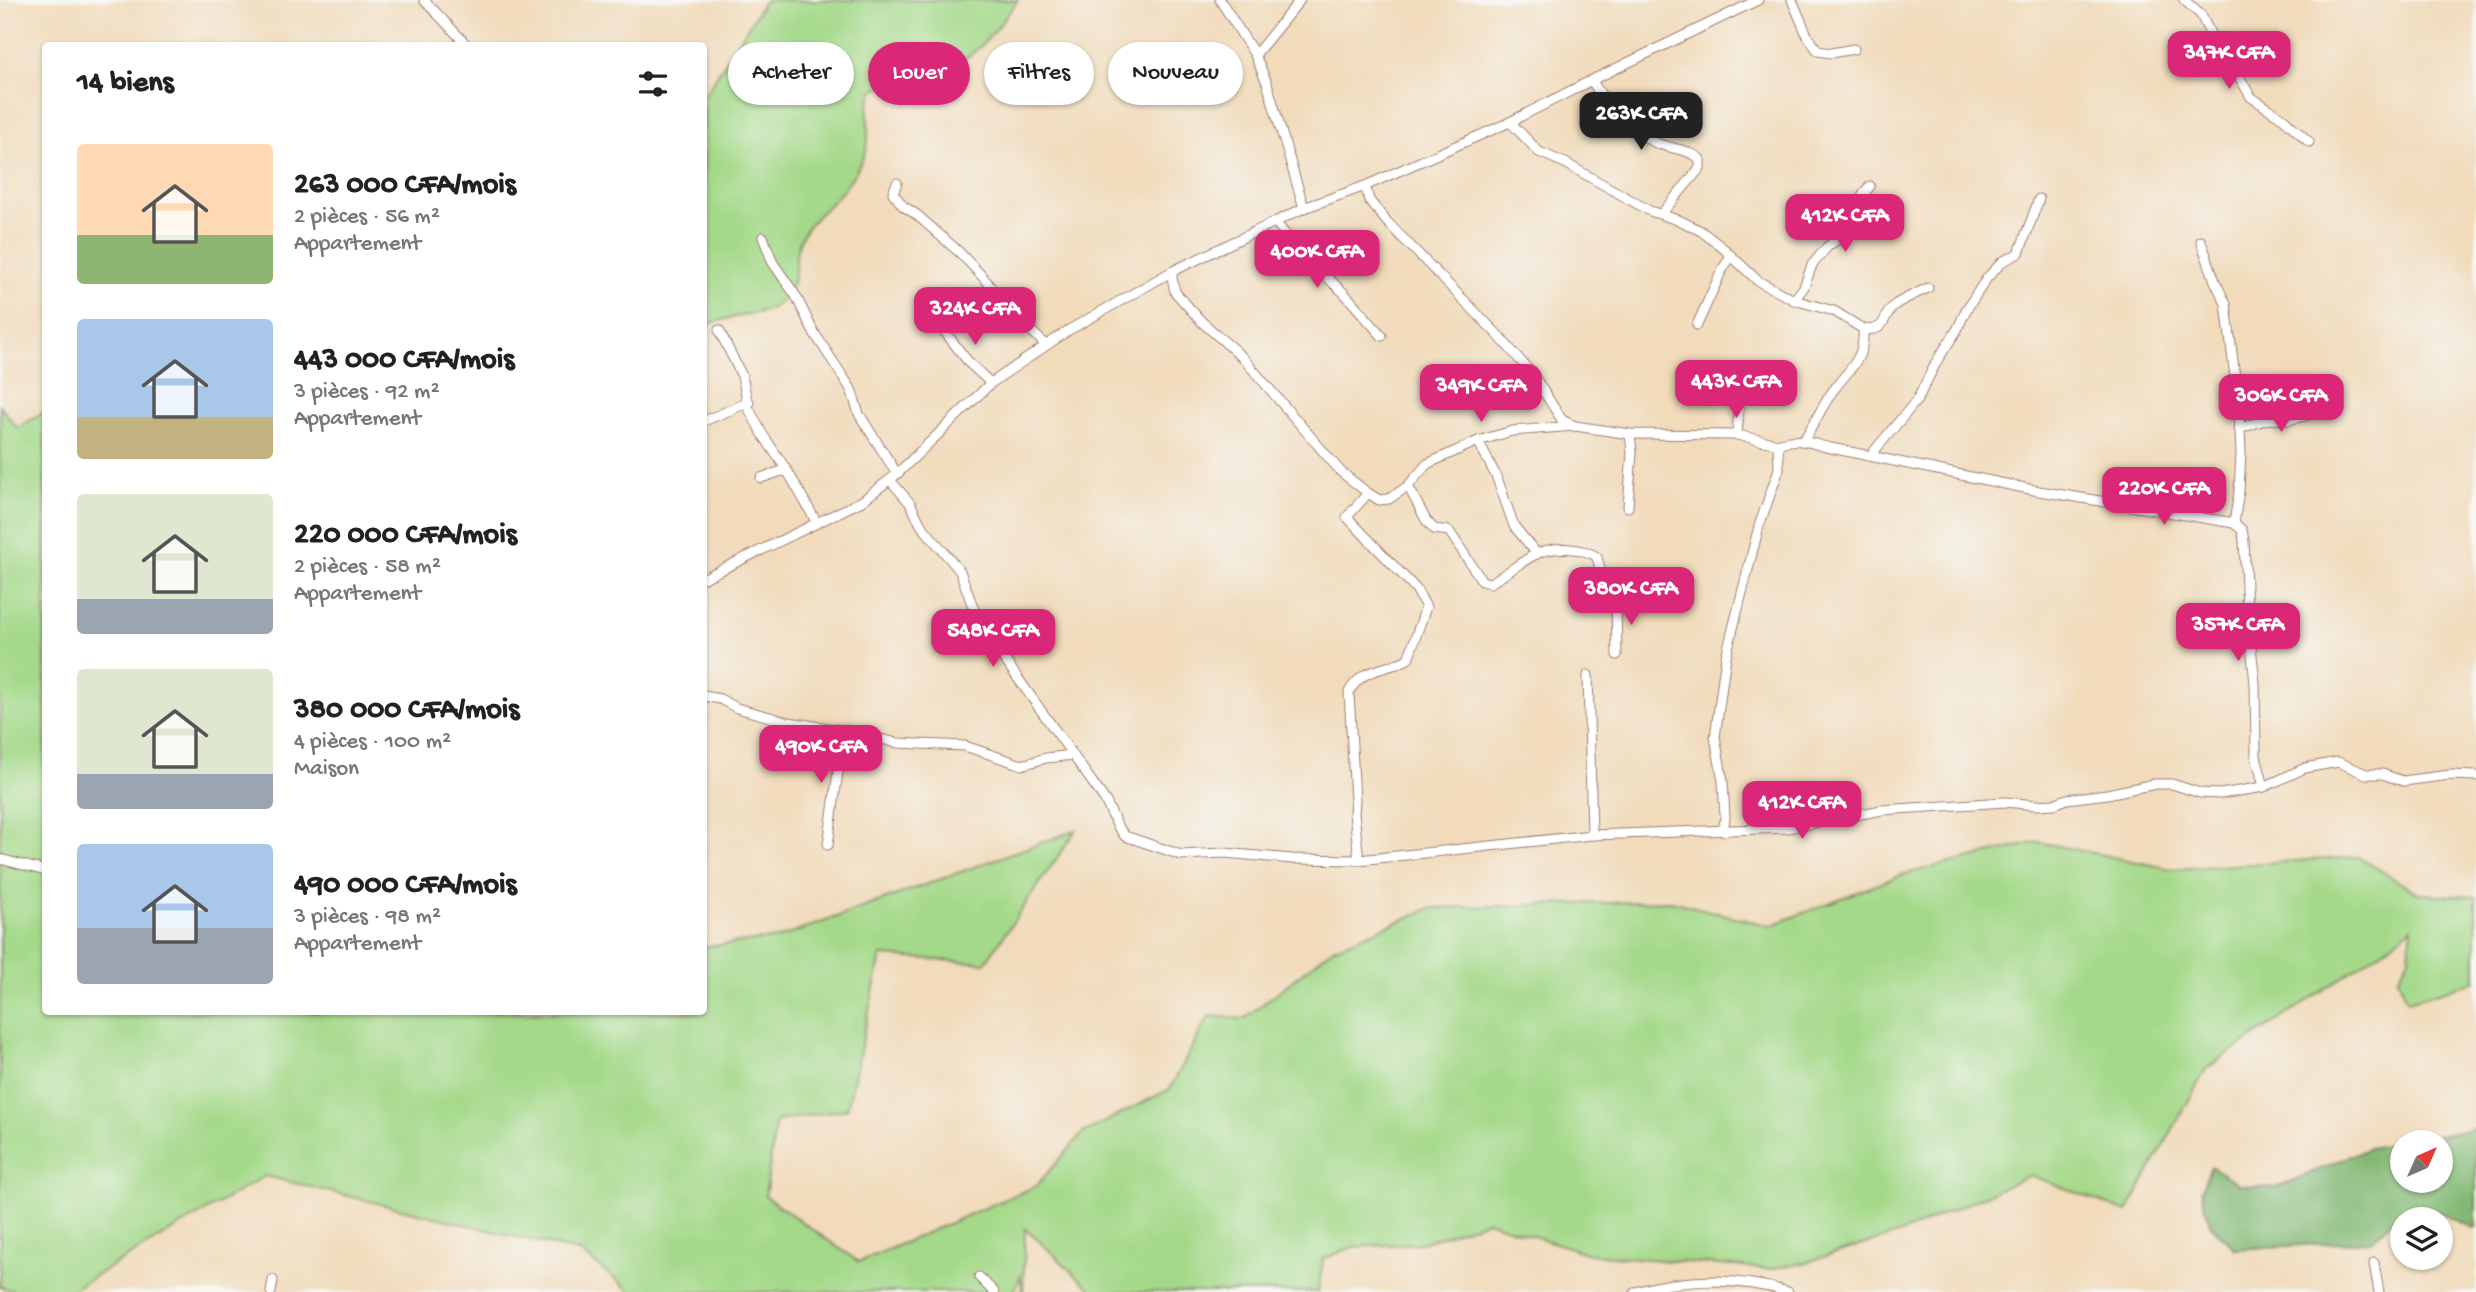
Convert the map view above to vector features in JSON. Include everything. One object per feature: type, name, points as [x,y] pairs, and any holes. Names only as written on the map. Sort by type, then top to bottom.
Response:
[{"type":"street","points":[[424,0],[464,42]]},
{"type":"street","points":[[1220,0],[1255,55],[1267,83],[1304,208]]},
{"type":"street","points":[[1255,55],[1300,0]]},
{"type":"street","points":[[707,577],[862,501],[894,477],[990,383],[1046,345],[1171,271],[1304,208],[1365,186],[1510,122],[1758,0]]},
{"type":"street","points":[[1792,0],[1807,35],[1818,51],[1831,53],[1854,49]]},
{"type":"street","points":[[2184,0],[2201,15],[2216,46],[2231,63],[2251,97],[2284,119],[2309,142]]},
{"type":"street","points":[[1592,80],[1608,103],[1652,142],[1694,153],[1700,159],[1700,168],[1662,213]]},
{"type":"street","points":[[1510,122],[1539,152],[1565,163],[1650,211],[1662,213],[1701,232],[1758,281],[1794,300],[1835,311],[1863,329],[1874,331],[1879,328],[1894,305],[1927,288]]},
{"type":"street","points":[[897,183],[892,193],[895,198],[959,252],[983,277],[1004,306],[1046,345]]},
{"type":"street","points":[[1365,186],[1368,200],[1387,222],[1498,335],[1533,375],[1562,420],[1575,426]]},
{"type":"street","points":[[1794,300],[1804,287],[1812,265],[1827,247],[1846,233],[1863,195],[1870,186]]},
{"type":"street","points":[[1870,456],[1917,400],[1966,310],[1987,278],[2002,262],[2019,253],[2039,199]]},
{"type":"street","points":[[1276,223],[1300,252],[1345,294],[1382,336]]},
{"type":"street","points":[[763,237],[773,263],[796,296],[813,331],[851,389],[859,414],[921,525],[960,571],[977,618],[1105,800],[1118,827],[1125,836],[1181,855],[1225,853],[1359,860],[1592,835],[1788,828],[1895,809],[2005,802],[2054,804],[2067,799],[2155,784],[2172,784],[2200,793],[2220,794],[2264,787],[2305,768],[2338,762],[2367,774],[2382,774],[2403,780],[2450,775],[2476,776]]},
{"type":"street","points":[[2202,241],[2226,304],[2239,410],[2241,465],[2234,523]]},
{"type":"street","points":[[1696,325],[1731,256]]},
{"type":"street","points":[[1171,271],[1175,292],[1202,322],[1242,357],[1341,472],[1378,500],[1389,499],[1408,486],[1427,464],[1478,441],[1512,431],[1575,426],[1630,434],[1737,435],[1778,444],[1788,440],[1804,440],[2039,491],[2234,523],[2242,530],[2244,541],[2247,610],[2255,683],[2256,756],[2264,787]]},
{"type":"street","points":[[941,327],[990,383]]},
{"type":"street","points":[[1804,440],[1832,392],[1851,370],[1862,350],[1863,329]]},
{"type":"street","points":[[719,330],[742,376],[749,409],[817,523]]},
{"type":"street","points":[[1737,435],[1739,407],[1747,379]]},
{"type":"street","points":[[707,420],[749,402]]},
{"type":"street","points":[[2239,429],[2267,419],[2289,419],[2317,413]]},
{"type":"street","points":[[1628,507],[1632,452],[1630,434]]},
{"type":"street","points":[[1478,441],[1497,478],[1514,526],[1537,554]]},
{"type":"street","points":[[1723,831],[1723,781],[1716,737],[1724,670],[1735,615],[1759,526],[1779,469],[1778,444]]},
{"type":"street","points":[[761,478],[782,471],[788,472]]},
{"type":"street","points":[[1408,486],[1426,520],[1434,529],[1449,531],[1482,581],[1490,583],[1537,554],[1587,550],[1597,557],[1605,589],[1612,600],[1656,595],[1668,598]]},
{"type":"street","points":[[1359,860],[1354,813],[1349,692],[1356,679],[1365,673],[1395,666],[1408,659],[1426,607],[1416,589],[1347,517],[1368,493]]},
{"type":"street","points":[[1616,600],[1617,655]]},
{"type":"street","points":[[1588,675],[1592,835]]},
{"type":"street","points":[[707,697],[788,722],[848,731],[897,743],[965,746],[1022,765],[1046,758],[1073,755]]},
{"type":"street","points":[[828,845],[838,772],[848,731]]},
{"type":"street","points":[[0,859],[42,870]]},
{"type":"street","points":[[2374,1263],[2379,1292]]},
{"type":"street","points":[[979,1277],[994,1292]]},
{"type":"street","points":[[271,1292],[273,1280]]},
{"type":"street","points":[[1635,1292],[1692,1281],[1735,1283],[1788,1292]]},
{"type":"green space","points":[[765,0],[1018,0],[991,36],[970,55],[970,42],[868,42],[866,149],[844,188],[803,234],[796,254],[791,289],[770,309],[707,325],[707,91],[728,58],[728,105],[854,105],[854,42],[738,42]]},
{"type":"green space","points":[[0,406],[17,428],[42,414],[42,1015],[707,1015],[707,947],[779,938],[1076,830],[985,963],[881,956],[847,1109],[776,1121],[765,1196],[859,1262],[1036,1186],[1083,1133],[1170,1089],[1209,1016],[1244,1019],[1333,948],[1431,908],[1671,901],[1770,926],[1901,875],[2038,842],[2172,869],[2358,857],[2419,894],[2476,897],[2476,981],[2408,1001],[2398,979],[2409,957],[2412,927],[2384,949],[2206,1069],[2127,1212],[2030,1175],[1904,1232],[1804,1263],[1768,1269],[1589,1254],[1487,1221],[1422,1243],[1353,1247],[1323,1259],[1318,1292],[1094,1292],[1025,1228],[1023,1292],[1020,1276],[1014,1292],[632,1292],[580,1252],[265,1176],[68,1292],[17,1292],[0,1287]]},
{"type":"green space","points":[[2476,1129],[2476,1229],[2453,1219],[2453,1207],[2390,1207],[2390,1223],[2371,1241],[2235,1249],[2210,1224],[2201,1190],[2211,1166],[2239,1185],[2275,1188],[2370,1148],[2390,1144],[2390,1194],[2454,1194],[2454,1133]]}]
